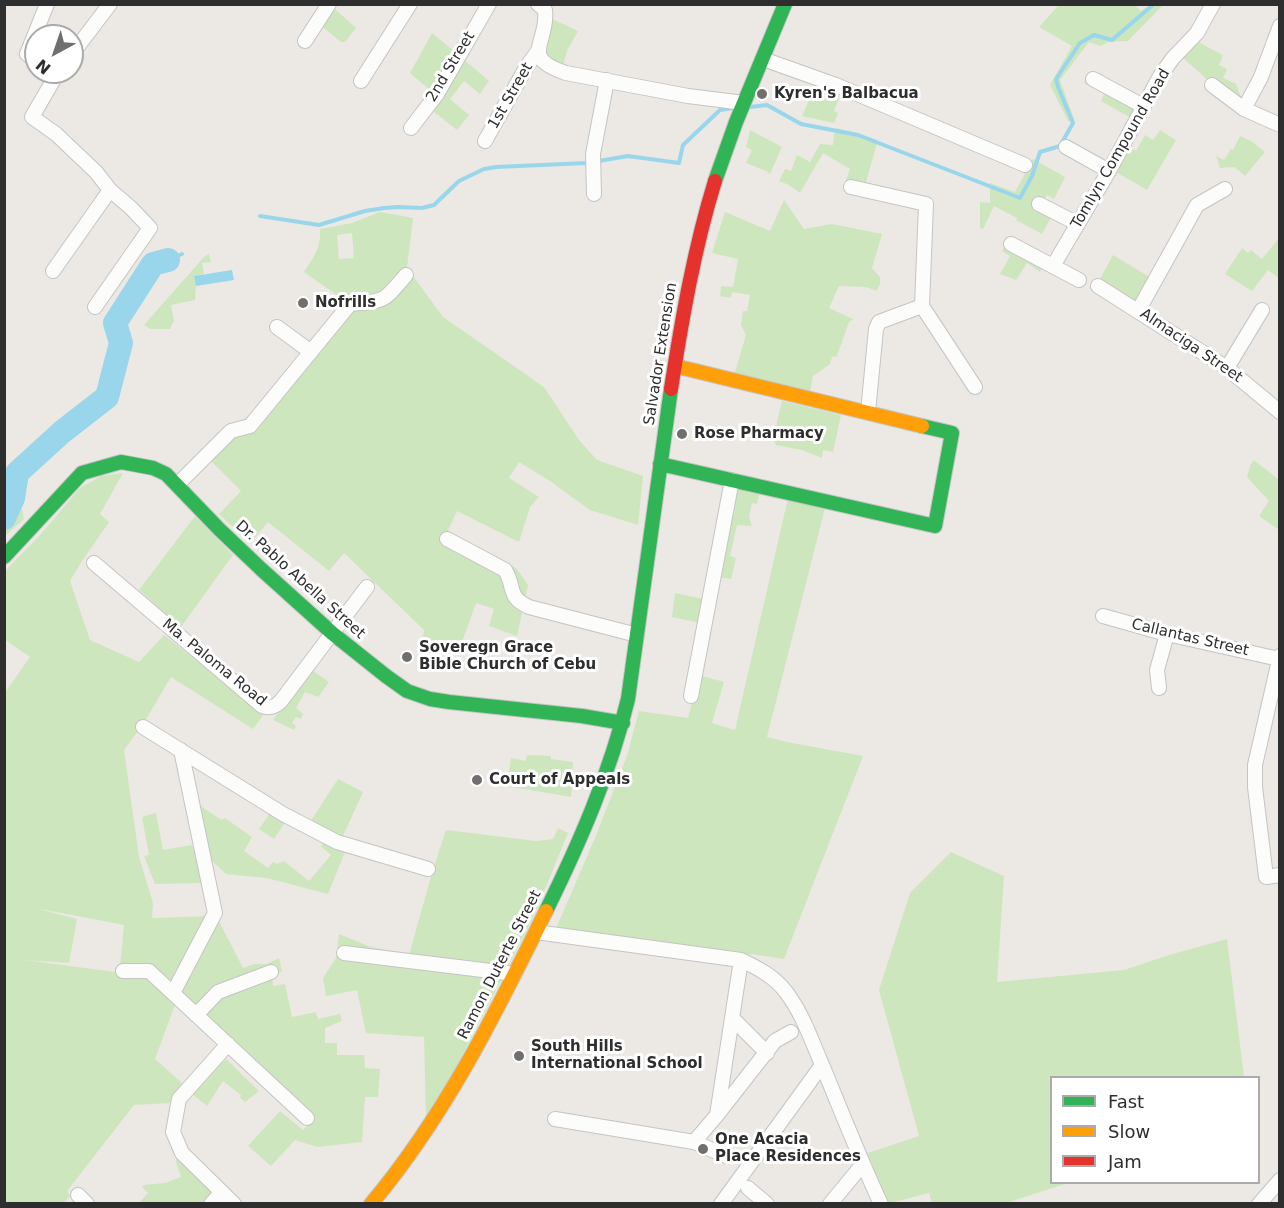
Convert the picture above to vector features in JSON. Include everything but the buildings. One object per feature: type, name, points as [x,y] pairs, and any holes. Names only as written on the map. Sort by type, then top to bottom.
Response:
[{"type":"street","points":[[39,24],[47,4]]},
{"type":"street","points":[[84,38],[110,4]]},
{"type":"street","points":[[305,41],[329,4]]},
{"type":"street","points":[[361,81],[410,4]]},
{"type":"street","name":"2nd Street","points":[[411,128],[437,94],[489,4]]},
{"type":"street","points":[[538,4],[545,10],[546,21],[538,51],[541,58],[551,68],[566,73],[743,105]]},
{"type":"street","name":"Salvador Extension","points":[[623,723],[675,366],[698,241],[736,121],[785,4]]},
{"type":"street","name":"Tomlyn Compound Road","points":[[1053,266],[1109,171],[1160,76],[1173,58],[1197,33],[1213,4]]},
{"type":"street","points":[[1244,109],[1261,76],[1280,26]]},
{"type":"street","name":"1st Street","points":[[485,141],[526,66],[538,51]]},
{"type":"street","points":[[762,59],[846,90],[1024,165]]},
{"type":"street","points":[[1092,79],[1143,106]]},
{"type":"street","points":[[594,194],[593,161],[607,80]]},
{"type":"street","points":[[48,84],[32,117],[56,134],[150,228],[95,307]]},
{"type":"street","points":[[1212,86],[1244,109],[1280,125]]},
{"type":"street","points":[[1066,147],[1109,171]]},
{"type":"street","points":[[851,187],[926,204],[922,306],[975,387]]},
{"type":"street","points":[[1138,311],[1197,205],[1225,189]]},
{"type":"street","points":[[53,271],[111,190]]},
{"type":"street","points":[[1039,204],[1078,224]]},
{"type":"street","points":[[1011,244],[1079,280]]},
{"type":"street","points":[[177,485],[231,431],[250,426],[350,304],[378,302],[387,297],[406,275]]},
{"type":"street","name":"Almaciga Street","points":[[1098,286],[1227,368],[1280,412]]},
{"type":"street","points":[[868,412],[876,329],[879,322],[922,306]]},
{"type":"street","points":[[1227,368],[1262,310]]},
{"type":"street","points":[[277,327],[311,352]]},
{"type":"street","points":[[660,464],[935,526],[952,433],[675,366]]},
{"type":"street","name":"Dr. Pablo Abella Street","points":[[4,557],[82,473],[121,462],[153,468],[166,474],[245,554],[332,633],[407,691],[430,699],[449,702],[582,716],[623,723]]},
{"type":"street","points":[[691,696],[732,480]]},
{"type":"street","points":[[447,539],[505,570],[510,578],[513,595],[519,602],[529,607],[637,635]]},
{"type":"street","name":"Ma. Paloma Road","points":[[94,563],[267,708],[277,706],[367,587]]},
{"type":"street","name":"Callantas Street","points":[[1103,616],[1167,634],[1279,657]]},
{"type":"street","points":[[1159,688],[1157,670],[1167,634]]},
{"type":"street","points":[[1273,876],[1255,787],[1256,765],[1279,657]]},
{"type":"street","name":"Ramon Duterte Street","points":[[371,1203],[402,1166],[437,1113],[477,1046],[515,974],[572,857],[598,795],[623,723]]},
{"type":"street","points":[[143,727],[283,814],[337,842],[428,869]]},
{"type":"street","points":[[173,993],[215,913],[181,750]]},
{"type":"street","points":[[536,932],[741,960],[760,969],[786,991],[795,1005],[881,1203]]},
{"type":"street","points":[[344,953],[515,974]]},
{"type":"street","points":[[717,1115],[741,960]]},
{"type":"street","points":[[123,971],[149,971],[307,1118]]},
{"type":"street","points":[[196,1015],[218,992],[271,972]]},
{"type":"street","points":[[733,1019],[767,1053]]},
{"type":"street","points":[[694,1142],[775,1041],[791,1032]]},
{"type":"street","points":[[228,1044],[179,1099],[173,1132],[182,1153],[234,1203]]},
{"type":"street","points":[[721,1203],[822,1065]]},
{"type":"street","points":[[555,1119],[694,1142],[726,1156]]},
{"type":"street","points":[[830,1203],[863,1164]]},
{"type":"street","points":[[1259,1203],[1280,1180]]},
{"type":"street","points":[[748,1188],[767,1203]]},
{"type":"street","points":[[211,1203],[222,1192]]},
{"type":"green space","points":[[1059,5],[1135,5],[1141,11],[1150,5],[1163,5],[1128,41],[1108,42],[1100,46],[1089,42],[1060,80],[1075,122],[1068,121],[1050,85],[1072,46],[1039,27]]},
{"type":"green space","points":[[330,9],[336,10],[356,28],[345,42],[341,42],[320,25]]},
{"type":"green space","points":[[550,18],[578,31],[567,51],[563,66],[545,57]]},
{"type":"green space","points":[[432,33],[455,52],[432,92],[410,73]]},
{"type":"green space","points":[[1196,39],[1223,55],[1219,65],[1227,69],[1223,78],[1236,84],[1245,107],[1211,83],[1180,55]]},
{"type":"green space","points":[[461,57],[489,81],[480,94],[464,81],[450,99],[469,115],[457,130],[429,108]]},
{"type":"green space","points":[[1087,79],[1138,106],[1131,118],[1101,101],[1104,94],[1084,83]]},
{"type":"green space","points":[[817,82],[841,94],[834,111],[838,113],[834,123],[802,116]]},
{"type":"green space","points":[[837,128],[878,140],[866,182],[879,186],[878,191],[844,185],[850,169],[823,153],[800,193],[779,181],[785,169],[791,171],[797,155],[810,162],[820,144],[833,145]]},
{"type":"green space","points":[[750,130],[782,147],[770,174],[746,163],[752,150],[746,147]]},
{"type":"green space","points":[[1160,130],[1176,140],[1147,190],[1116,172],[1130,148],[1136,151],[1145,135],[1153,140]]},
{"type":"green space","points":[[1240,136],[1265,152],[1245,176],[1235,167],[1220,168],[1216,156],[1224,160],[1231,149],[1233,150]]},
{"type":"green space","points":[[1033,159],[1065,177],[1054,199],[1047,195],[1042,203],[1055,210],[1042,234],[994,206],[983,229],[980,228],[980,202],[990,203],[990,183],[1015,192]]},
{"type":"green space","points":[[784,200],[804,229],[832,224],[882,234],[872,268],[880,277],[880,284],[876,291],[866,287],[839,286],[829,308],[853,319],[849,322],[837,356],[832,357],[830,364],[813,376],[810,392],[734,375],[746,335],[741,325],[743,311],[747,311],[750,295],[732,292],[731,298],[720,296],[721,286],[733,287],[738,259],[712,253],[725,212],[770,231]]},
{"type":"green space","points":[[380,212],[413,218],[407,268],[443,317],[544,387],[579,440],[597,460],[643,476],[638,525],[590,510],[519,462],[509,478],[539,497],[530,507],[519,542],[457,511],[447,533],[516,568],[528,585],[517,636],[489,626],[494,609],[476,603],[461,651],[422,644],[424,630],[344,553],[329,571],[268,522],[250,543],[219,514],[241,491],[202,452],[234,423],[246,425],[344,300],[304,272],[318,247],[320,229],[352,223]],"holes":[[[352,233],[354,258],[339,259],[337,235]]]},
{"type":"green space","points":[[1279,238],[1279,278],[1268,270],[1252,291],[1225,274],[1242,248],[1248,253],[1251,250],[1262,259]]},
{"type":"green space","points":[[1005,246],[1043,266],[1040,272],[1027,263],[1016,280],[1000,274],[1010,256],[1002,251]]},
{"type":"green space","points":[[209,254],[211,262],[202,263],[204,274],[194,276],[195,300],[171,305],[174,321],[170,329],[150,329],[144,325],[204,257]]},
{"type":"green space","points":[[1113,255],[1151,278],[1137,303],[1099,281]]},
{"type":"green space","points":[[782,401],[841,415],[833,452],[823,450],[822,458],[802,450],[776,445],[773,439]]},
{"type":"green space","points":[[1254,460],[1279,480],[1279,530],[1259,516],[1269,501],[1247,477]]},
{"type":"green space","points":[[123,473],[100,514],[109,522],[70,581],[90,640],[139,662],[164,635],[264,714],[253,729],[171,677],[145,721],[124,750],[139,857],[153,903],[152,918],[212,916],[175,985],[120,967],[124,925],[35,908],[77,919],[69,963],[25,960],[145,976],[175,1005],[155,1059],[182,1083],[171,1103],[134,1105],[67,1191],[70,1196],[64,1203],[5,1203],[4,694],[30,657],[5,640],[5,571],[41,534],[80,488],[101,476]]},
{"type":"green space","points":[[17,485],[24,519],[5,536],[5,491]]},
{"type":"green space","points":[[736,485],[760,492],[757,504],[752,503],[749,517],[752,526],[737,525],[730,556],[736,558],[731,579],[718,577]]},
{"type":"green space","points":[[788,498],[825,508],[767,737],[863,756],[784,959],[752,954],[740,957],[555,931],[627,756],[639,711],[688,718],[699,675],[724,682],[712,723],[735,730]]},
{"type":"green space","points":[[195,516],[233,555],[181,627],[139,590]]},
{"type":"green space","points":[[675,593],[703,599],[700,623],[672,617]]},
{"type":"green space","points":[[309,668],[329,682],[318,697],[305,692],[296,708],[303,714],[301,719],[296,717],[292,723],[296,726],[294,730],[273,720]]},
{"type":"green space","points":[[527,755],[551,756],[551,759],[573,762],[572,773],[562,773],[562,783],[572,784],[571,797],[507,786],[511,758],[526,761]]},
{"type":"green space","points":[[338,779],[363,792],[342,838],[310,822]]},
{"type":"green space","points":[[199,805],[222,820],[225,818],[252,837],[244,851],[268,868],[273,862],[277,864],[284,861],[309,881],[331,855],[321,846],[324,841],[345,852],[328,894],[267,878],[226,874],[210,859]]},
{"type":"green space","points":[[271,812],[286,821],[274,839],[259,829]]},
{"type":"green space","points":[[156,813],[163,850],[192,845],[205,880],[201,883],[155,884],[144,856],[149,855],[142,817]]},
{"type":"green space","points":[[558,828],[568,833],[534,916],[446,1087],[426,1117],[424,1037],[366,1033],[357,990],[326,996],[323,978],[336,958],[339,934],[371,947],[409,955],[446,830],[536,841],[553,839]]},
{"type":"green space","points":[[951,852],[1004,876],[997,982],[1124,970],[1227,939],[1244,1076],[1050,1076],[1050,1184],[1065,1184],[1006,1203],[932,1203],[929,1193],[890,1203],[884,1196],[868,1153],[919,1136],[879,990],[910,893]]},
{"type":"green space","points":[[219,921],[243,968],[254,964],[267,964],[279,958],[282,971],[272,977],[273,986],[285,984],[292,1017],[316,1012],[318,1019],[340,1014],[342,1021],[325,1028],[325,1043],[337,1043],[337,1055],[364,1055],[365,1068],[380,1069],[378,1097],[365,1097],[362,1142],[317,1147],[295,1140],[271,1166],[248,1146],[280,1111],[303,1130],[315,1117],[178,989]]},
{"type":"green space","points":[[226,1059],[259,1091],[245,1102],[240,1098],[241,1095],[223,1081],[207,1106],[191,1093]]},
{"type":"green space","points":[[177,1156],[214,1192],[203,1203],[138,1204],[148,1193],[142,1187],[144,1185],[165,1183],[181,1177],[176,1162]]},
{"type":"water","points":[[232,270],[234,280],[196,286],[194,276]]},
{"type":"waterway","points":[[750,107],[767,105],[801,124],[858,135],[1020,198],[1032,176],[1040,152],[1060,146],[1073,123],[1056,79],[1080,43],[1094,35],[1112,40],[1154,4]]},
{"type":"waterway","points":[[260,216],[319,225],[365,211],[398,207],[422,208],[434,205],[459,181],[484,169],[496,167],[587,163],[628,156],[679,163],[683,145],[720,110],[733,108]]},
{"type":"waterway","points":[[168,260],[182,254]]},
{"type":"waterway","points":[[4,518],[13,498],[17,473],[62,432],[107,397],[121,343],[115,323],[153,264],[168,260]]},
{"type":"traffic: fast","points":[[715,181],[736,122],[785,4]]},
{"type":"traffic: fast","points":[[546,911],[593,807],[621,727],[628,699],[671,389]]},
{"type":"traffic: fast","points":[[660,464],[935,526],[952,433],[922,426]]},
{"type":"traffic: fast","points":[[4,557],[82,473],[121,462],[153,468],[166,474],[220,530],[332,633],[407,691],[430,699],[449,702],[582,716],[623,723]]},
{"type":"traffic: slow","points":[[675,366],[922,426]]},
{"type":"traffic: slow","points":[[371,1204],[398,1170],[446,1100],[488,1025],[546,911]]},
{"type":"traffic: jam","points":[[671,389],[684,310],[715,181]]},
{"type":"place","name":"Kyren's Balbacua","points":[[762,94]]},
{"type":"place","name":"Nofrills","points":[[303,303]]},
{"type":"place","name":"Rose Pharmacy","points":[[682,434]]},
{"type":"place","name":"Soveregn Grace Bible Church of Cebu","points":[[407,657]]},
{"type":"place","name":"Court of Appeals","points":[[477,780]]},
{"type":"place","name":"South Hills International School","points":[[519,1056]]},
{"type":"place","name":"One Acacia Place Residences","points":[[703,1149]]}]
